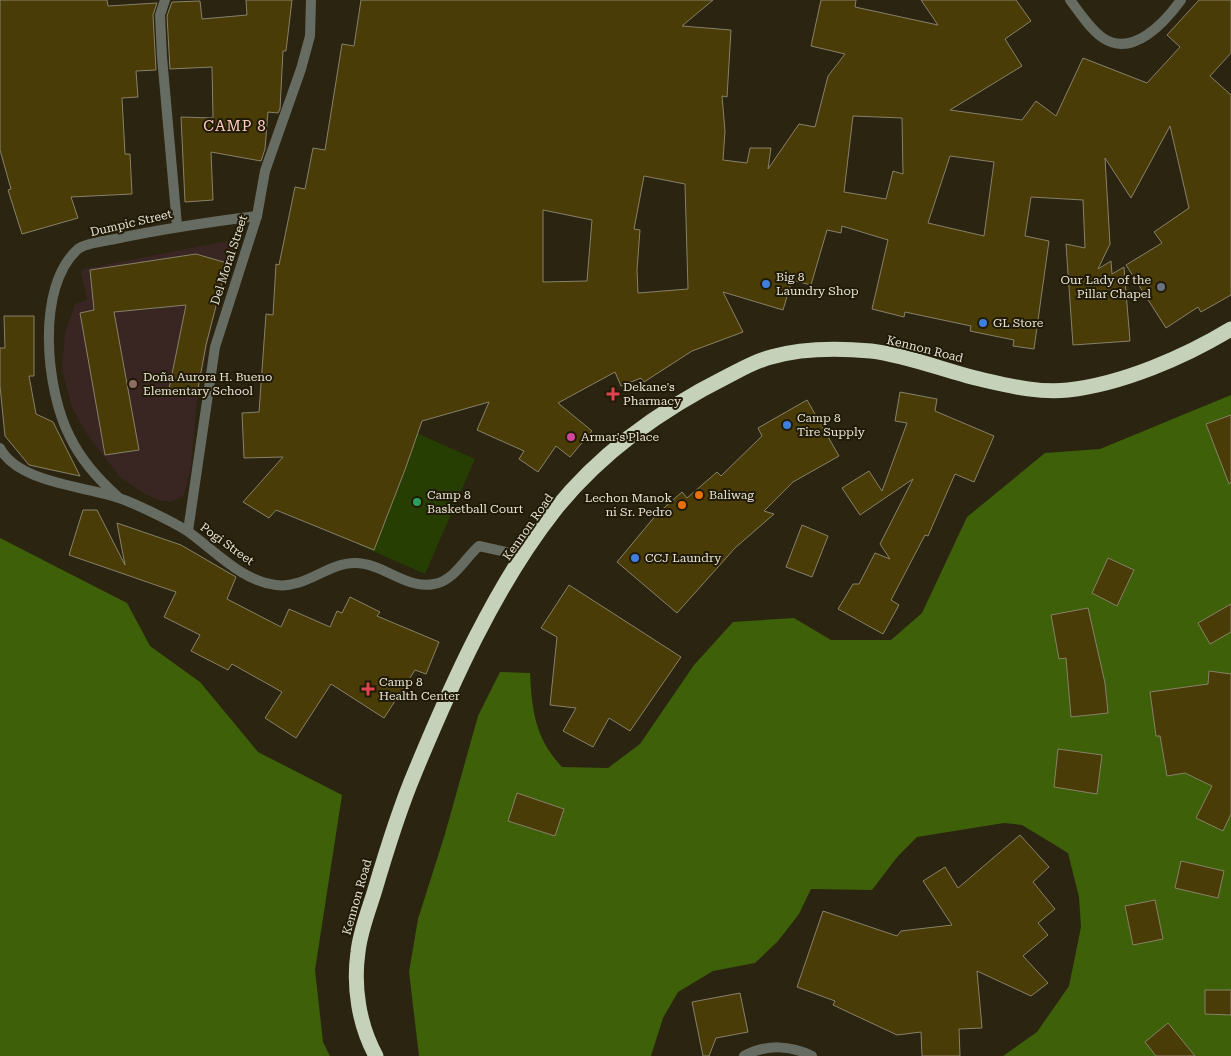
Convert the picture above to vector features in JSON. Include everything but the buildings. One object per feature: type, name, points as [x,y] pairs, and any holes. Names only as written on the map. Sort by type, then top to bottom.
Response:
[{"type":"highway","name":"Kennon Road","points":[[376,1056],[368,1042],[357,1002],[358,951],[397,815],[439,713],[482,627],[524,556],[554,511],[594,469],[642,427],[704,386],[749,364],[771,357],[822,349],[871,351],[914,359],[985,381],[1029,389],[1066,391],[1096,385],[1152,366],[1204,346],[1231,329]]},
{"type":"street","points":[[164,0],[160,15],[162,57],[177,226]]},
{"type":"street","name":"Del Moral Street","points":[[188,531],[215,347],[257,216],[265,171],[310,36],[311,0]]},
{"type":"street","points":[[1070,0],[1104,38],[1121,44],[1136,42],[1152,31],[1170,16],[1181,0]]},
{"type":"street","name":"Dumpic Street","points":[[120,498],[97,478],[69,437],[55,390],[50,364],[50,306],[65,266],[79,248],[177,226],[257,216]]},
{"type":"street","name":"Pogi Street","points":[[0,448],[4,455],[23,470],[57,483],[120,498],[188,531],[231,566],[256,580],[275,585],[288,586],[338,566],[353,563],[368,564],[413,583],[433,585],[445,581],[468,555],[479,546],[524,556]]},
{"type":"street","points":[[744,1056],[758,1049],[796,1047],[812,1056]]},
{"type":"shaded area","name":"Doña Aurora H. Bueno Elementary School","points":[[227,241],[235,247],[211,328],[197,400],[191,467],[184,496],[171,502],[158,500],[145,494],[120,477],[89,437],[72,408],[62,369],[65,333],[75,304],[87,300],[81,272],[84,269]]},
{"type":"green space","points":[[1231,395],[1231,1056],[1003,1056],[1037,1032],[1069,986],[1081,927],[1079,897],[1068,853],[1022,825],[1004,823],[917,837],[898,856],[872,890],[811,889],[799,914],[778,941],[755,963],[713,971],[678,992],[663,1018],[651,1056],[419,1056],[409,972],[418,919],[445,834],[478,716],[500,672],[530,673],[534,712],[541,735],[562,767],[608,768],[640,744],[694,665],[733,622],[794,618],[831,640],[891,640],[922,613],[967,517],[1045,453],[1100,449]]},
{"type":"green space","name":"Camp 8 Basketball Court","points":[[410,430],[475,459],[425,574],[359,545]]},
{"type":"green space","points":[[0,538],[127,603],[150,646],[200,682],[258,752],[342,795],[315,970],[323,1042],[330,1056],[0,1056]]},
{"type":"place","name":"Big 8 Laundry Shop","points":[[766,284]]},
{"type":"place","name":"Our Lady of the Pillar Chapel","points":[[1161,287]]},
{"type":"place","name":"GL Store","points":[[983,323]]},
{"type":"place","name":"Doña Aurora H. Bueno Elementary School","points":[[133,384]]},
{"type":"place","name":"Dekane's Pharmacy","points":[[613,394]]},
{"type":"place","name":"Camp 8 Tire Supply","points":[[787,425]]},
{"type":"place","name":"Armar's Place","points":[[571,437]]},
{"type":"place","name":"Baliwag","points":[[699,495]]},
{"type":"place","name":"Camp 8 Basketball Court","points":[[417,502]]},
{"type":"place","name":"Lechon Manok ni Sr. Pedro","points":[[682,505]]},
{"type":"place","name":"CCJ Laundry","points":[[635,558]]},
{"type":"place","name":"Camp 8 Health Center","points":[[368,689]]},
{"type":"district","name":"CAMP 8","points":[[235,126]]}]
